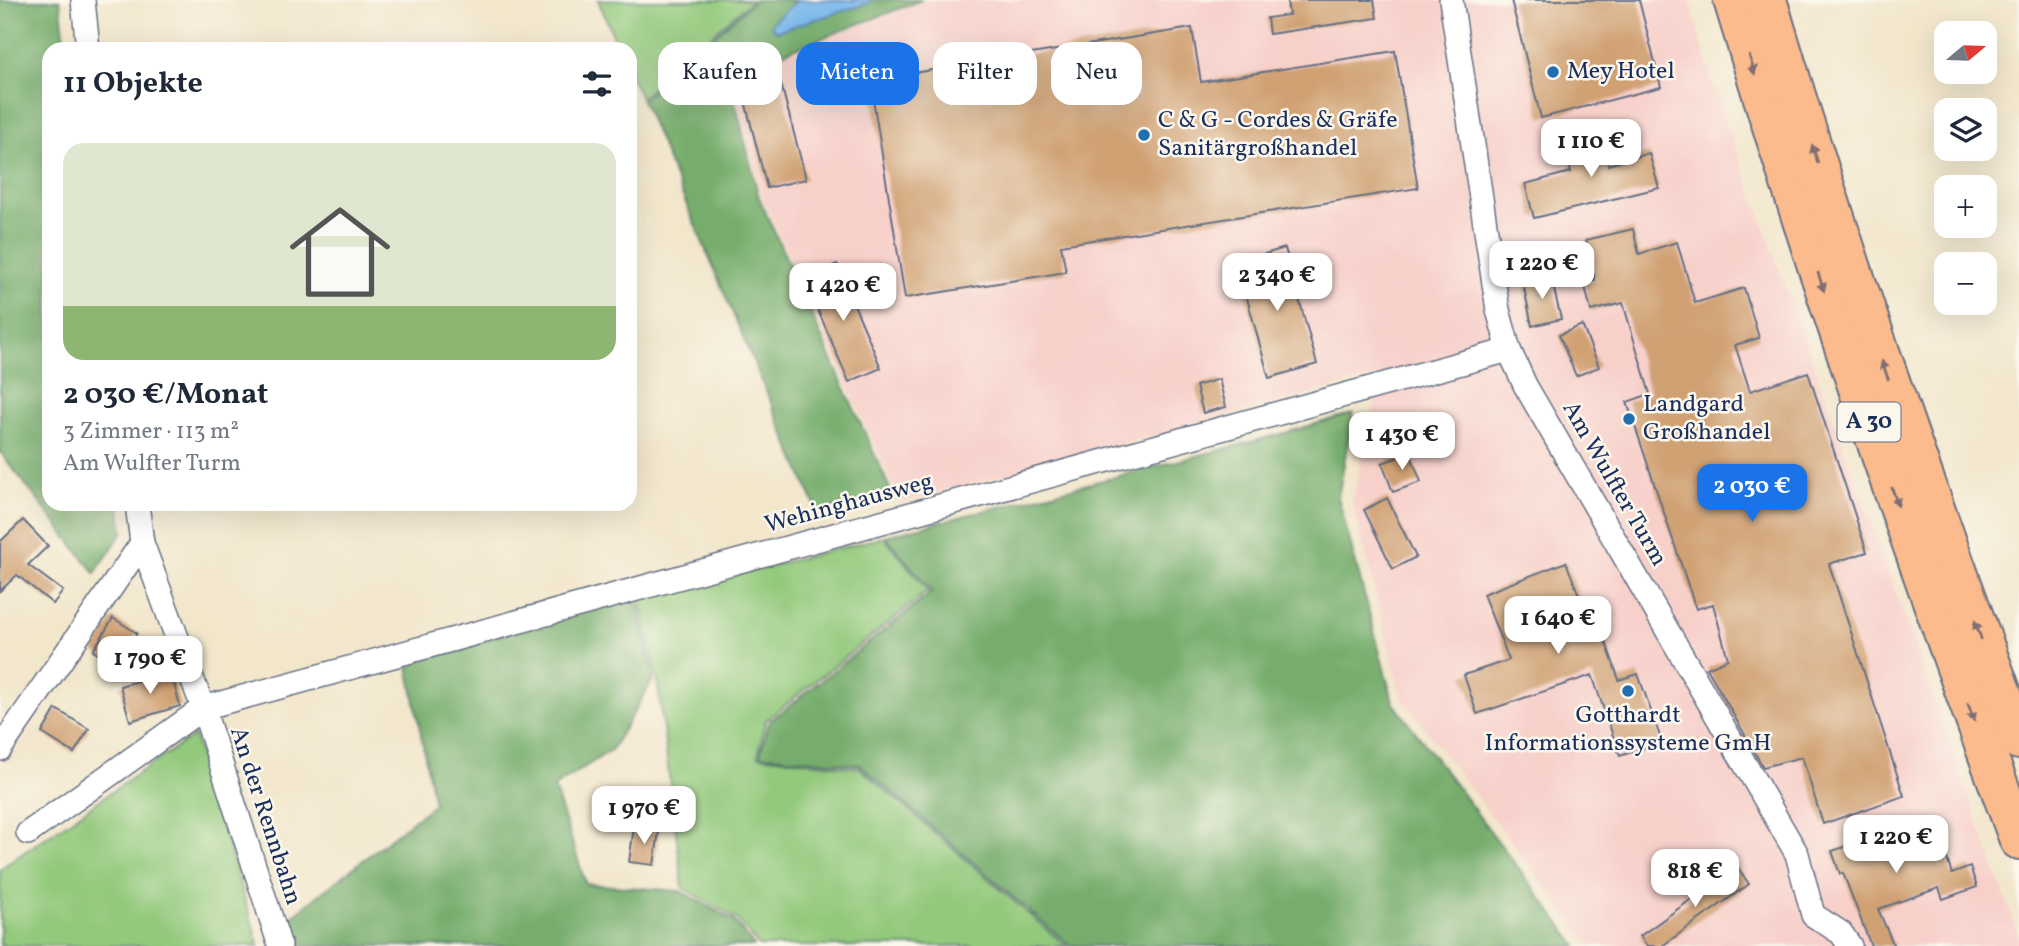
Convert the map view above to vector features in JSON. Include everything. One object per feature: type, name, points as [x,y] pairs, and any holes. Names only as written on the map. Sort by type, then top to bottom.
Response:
[{"type":"highway","name":"A 30","points":[[1733,0],[1842,347],[2019,840]]},
{"type":"highway","name":"A 30","points":[[1767,0],[1923,481],[2019,740]]},
{"type":"highway","points":[[1782,0],[1787,67]]},
{"type":"street","points":[[83,0],[87,42]]},
{"type":"street","name":"Am Wulfter Turm","points":[[1451,0],[1498,310],[1509,350],[1525,385],[1797,854],[1813,915],[1841,933],[1850,946]]},
{"type":"street","name":"Wehinghausweg","points":[[203,708],[1509,350]]},
{"type":"street","name":"An der Rennbahn","points":[[138,511],[142,542],[203,708],[279,946]]},
{"type":"street","points":[[0,749],[142,542]]},
{"type":"street","points":[[28,834],[203,708]]},
{"type":"shaded area","points":[[928,0],[1690,0],[1713,84],[2019,936],[2019,946],[1591,946],[1402,699],[1352,501],[1381,375],[901,503],[762,198],[738,105],[782,105],[782,55],[796,50],[796,105],[919,105],[919,42],[817,42]]},
{"type":"green space","points":[[0,0],[60,0],[65,42],[42,42],[42,505],[0,452]]},
{"type":"green space","points":[[598,0],[752,0],[704,42],[658,42],[658,83],[641,98],[637,89],[637,42],[616,42]]},
{"type":"green space","points":[[755,0],[922,0],[812,42],[796,42],[796,48],[782,53],[782,42],[708,42]]},
{"type":"green space","points":[[658,86],[658,105],[736,105],[759,198],[891,491],[818,513],[642,100]]},
{"type":"green space","points":[[1353,413],[1338,497],[1393,702],[1577,946],[1070,946],[860,765],[760,755],[768,723],[932,592],[885,536],[1278,435]]},
{"type":"green space","points":[[46,511],[120,511],[123,532],[95,573]]},
{"type":"green space","points":[[884,537],[928,591],[765,721],[758,756],[860,768],[1066,946],[759,946],[737,919],[683,888],[657,678],[640,599]]},
{"type":"green space","points":[[637,599],[654,678],[611,750],[554,787],[586,884],[680,891],[733,920],[754,946],[301,946],[291,917],[434,804],[407,660]]},
{"type":"green space","points":[[194,735],[259,946],[0,946],[0,869]]},
{"type":"water","points":[[797,0],[872,0],[870,3],[777,31],[772,28],[772,23]]},
{"type":"building","points":[[1287,0],[1374,0],[1377,18],[1269,34],[1267,18],[1289,15]]},
{"type":"building","points":[[1511,0],[1639,0],[1661,87],[1541,118]]},
{"type":"building","name":"C & G - Cordes & Gräfe Sanitärgroßhandel","points":[[1192,28],[1201,82],[1395,51],[1418,188],[1061,245],[1066,272],[905,298],[874,105],[919,105],[919,72],[933,70],[933,105],[1037,105],[1037,53],[1051,51],[1051,105],[1142,105],[1142,42],[1105,42]]},
{"type":"building","points":[[782,88],[806,179],[767,188],[746,105],[782,105]]},
{"type":"building","points":[[1602,134],[1608,165],[1649,153],[1659,188],[1534,218],[1525,184],[1571,172],[1565,141]]},
{"type":"building","points":[[1633,229],[1639,254],[1677,242],[1695,303],[1744,288],[1759,338],[1735,345],[1750,391],[1808,372],[1867,552],[1829,564],[1904,796],[1823,824],[1802,757],[1763,767],[1707,668],[1728,659],[1713,604],[1696,609],[1627,402],[1650,394],[1623,303],[1591,311],[1584,282],[1595,280],[1586,240]]},
{"type":"building","points":[[1285,248],[1317,364],[1269,378],[1237,262]]},
{"type":"building","points":[[837,264],[881,368],[849,382],[804,278]]},
{"type":"building","points":[[1551,277],[1561,319],[1532,326],[1523,283]]},
{"type":"building","points":[[1582,325],[1599,367],[1576,376],[1559,335]]},
{"type":"building","points":[[1219,379],[1226,407],[1203,413],[1196,386]]},
{"type":"building","points":[[1410,453],[1421,482],[1393,492],[1382,463]]},
{"type":"building","points":[[1387,498],[1416,557],[1393,569],[1364,510]]},
{"type":"building","points":[[23,520],[48,546],[28,565],[63,591],[53,604],[17,575],[0,591],[0,542]]},
{"type":"building","points":[[1566,562],[1593,631],[1601,628],[1619,680],[1638,674],[1662,742],[1620,756],[1592,675],[1477,714],[1464,675],[1509,660],[1483,594]]},
{"type":"building","points":[[113,618],[137,633],[117,666],[93,651]]},
{"type":"building","points":[[171,672],[180,706],[130,721],[120,686]]},
{"type":"building","points":[[56,709],[89,729],[74,753],[42,733]]},
{"type":"building","points":[[1914,823],[1922,844],[1940,838],[1952,874],[1970,867],[1977,887],[1943,899],[1939,888],[1878,909],[1894,946],[1871,946],[1832,851]]},
{"type":"building","points":[[634,827],[659,831],[654,865],[629,862]]},
{"type":"building","points":[[1737,867],[1749,884],[1662,946],[1647,946],[1640,936]]},
{"type":"place","name":"Mey Hotel","points":[[1553,72]]},
{"type":"place","name":"C & G - Cordes & Gräfe Sanitärgroßhandel","points":[[1144,135]]},
{"type":"place","name":"Landgard Großhandel","points":[[1629,419]]},
{"type":"place","name":"Gotthardt Informationssysteme GmH","points":[[1628,691]]}]
